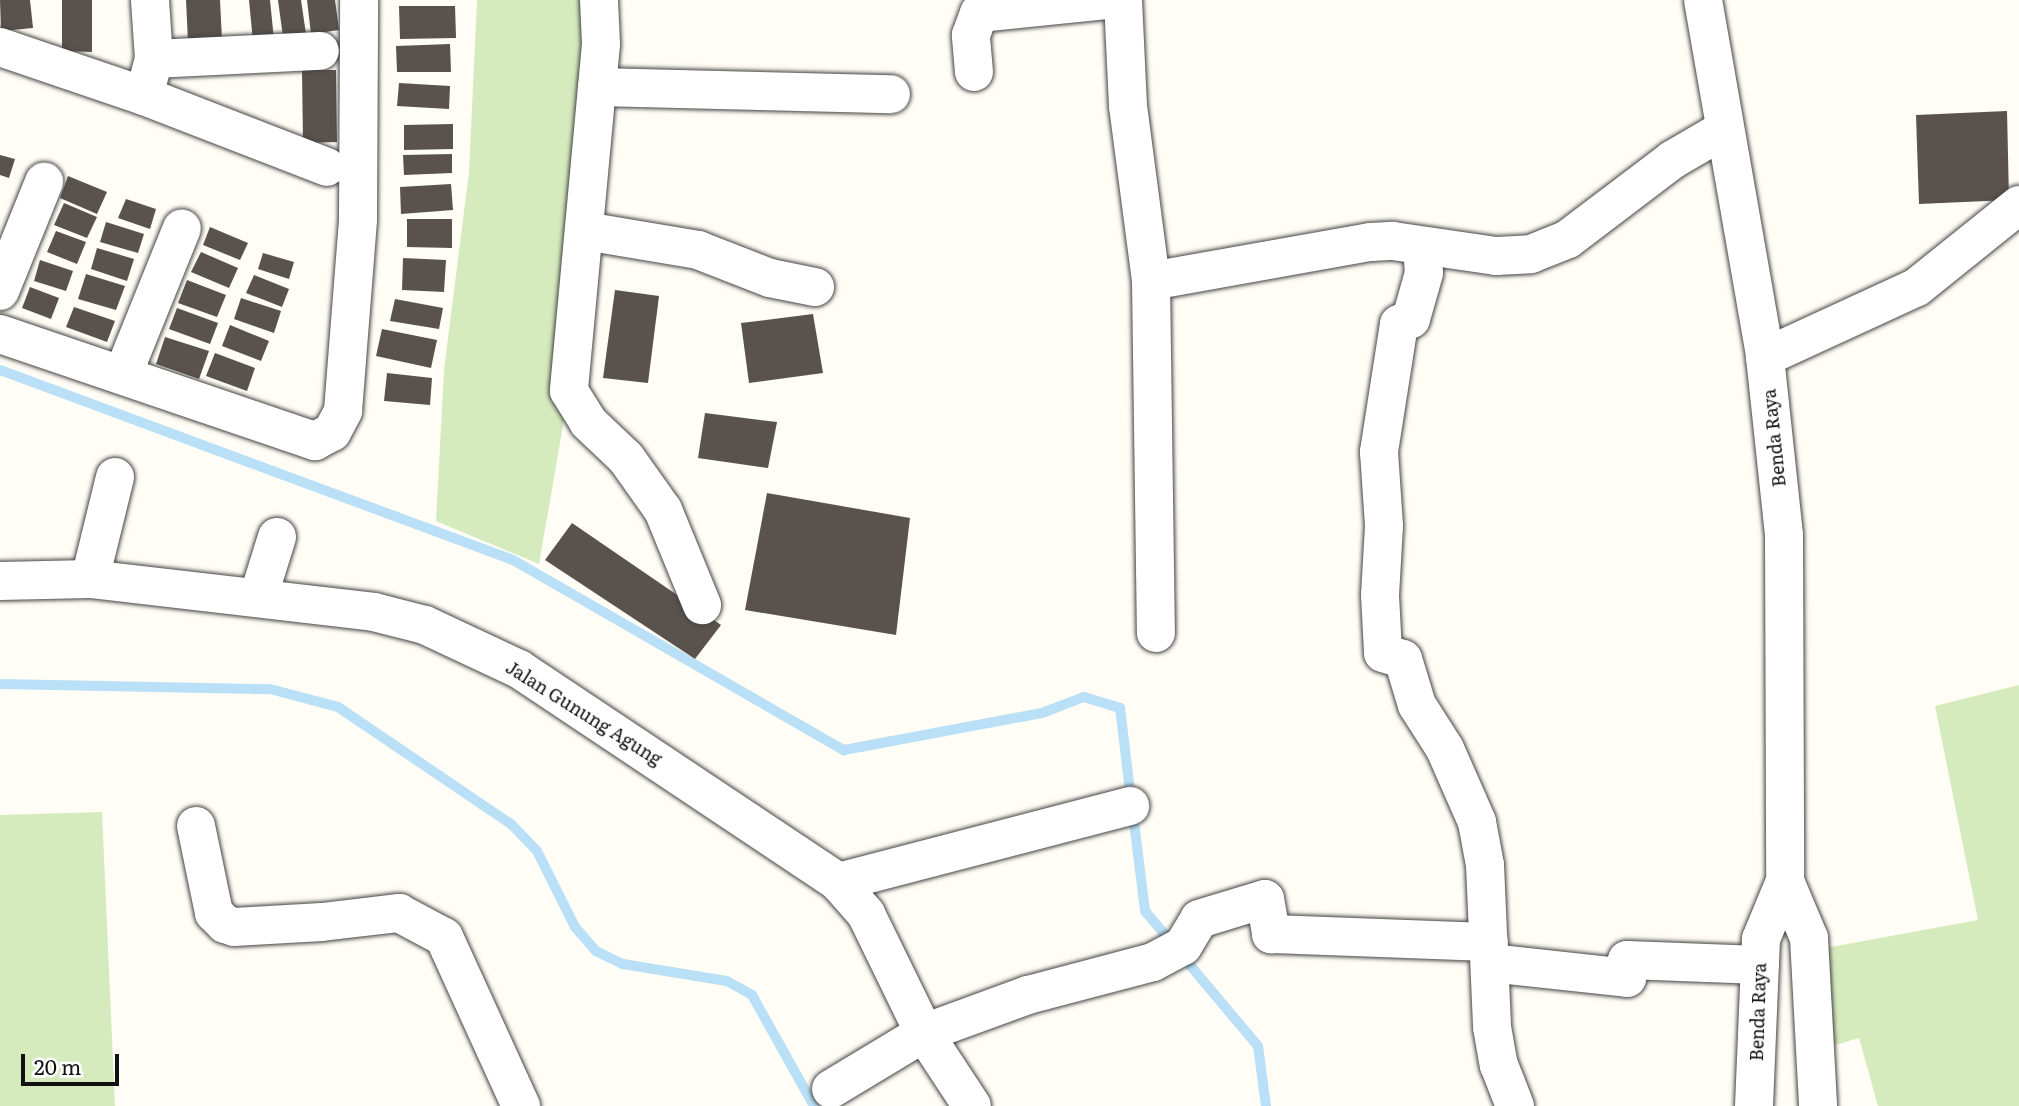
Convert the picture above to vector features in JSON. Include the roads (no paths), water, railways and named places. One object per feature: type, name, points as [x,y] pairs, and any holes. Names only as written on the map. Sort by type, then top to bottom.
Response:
[{"type":"street","points":[[144,96],[154,59],[150,0]]},
{"type":"street","points":[[0,334],[315,441],[332,432],[343,411],[358,219],[359,0]]},
{"type":"street","points":[[599,0],[597,87],[569,391],[588,422],[626,458],[663,510],[702,605]]},
{"type":"street","points":[[974,72],[971,35],[979,13],[1105,0]]},
{"type":"street","points":[[1123,0],[1128,106],[1151,281],[1156,633]]},
{"type":"street","name":"Benda Raya","points":[[1703,0],[1765,357],[1784,535],[1785,881],[1760,939],[1754,1106]]},
{"type":"street","points":[[0,47],[144,96],[327,167]]},
{"type":"street","points":[[154,59],[320,51]]},
{"type":"street","points":[[597,87],[891,94]]},
{"type":"street","points":[[1151,281],[1340,244],[1393,240],[1496,256],[1531,254],[1568,239],[1672,160],[1725,130]]},
{"type":"street","points":[[0,291],[44,181]]},
{"type":"street","points":[[1765,357],[1916,287],[2019,205]]},
{"type":"street","points":[[123,374],[182,228]]},
{"type":"street","points":[[585,231],[698,250],[770,278],[815,287]]},
{"type":"street","points":[[1422,246],[1424,273],[1411,319],[1399,324],[1379,452],[1384,526],[1380,595],[1383,653],[1403,659],[1417,705],[1445,749],[1477,822],[1489,953],[1492,1027],[1499,1065],[1515,1106]]},
{"type":"street","points":[[90,579],[115,477]]},
{"type":"street","points":[[258,598],[277,537]]},
{"type":"street","name":"Jalan Gunung Agung","points":[[0,581],[90,579],[374,612],[425,625],[519,669],[838,882],[866,914],[924,1033],[972,1106]]},
{"type":"street","points":[[838,882],[1130,806]]},
{"type":"street","points":[[196,826],[214,913],[225,924],[234,927],[322,922],[399,913],[444,936],[521,1106]]},
{"type":"street","name":"Benda Raya","points":[[1785,881],[1810,938],[1818,1106]]},
{"type":"street","points":[[831,1089],[924,1033],[1028,995],[1168,954],[1199,919],[1265,899],[1271,934],[1489,953],[1627,978],[1627,960],[1760,965]]},
{"type":"waterway","points":[[0,370],[513,560],[844,750],[1042,713],[1084,697],[1120,708],[1131,799]]},
{"type":"waterway","points":[[0,684],[270,689],[338,707],[511,824],[537,851],[575,927],[596,951],[623,964],[727,981],[752,995],[814,1106]]},
{"type":"waterway","points":[[1133,814],[1145,911],[1171,942]]},
{"type":"waterway","points":[[1183,957],[1258,1046],[1266,1106]]}]
